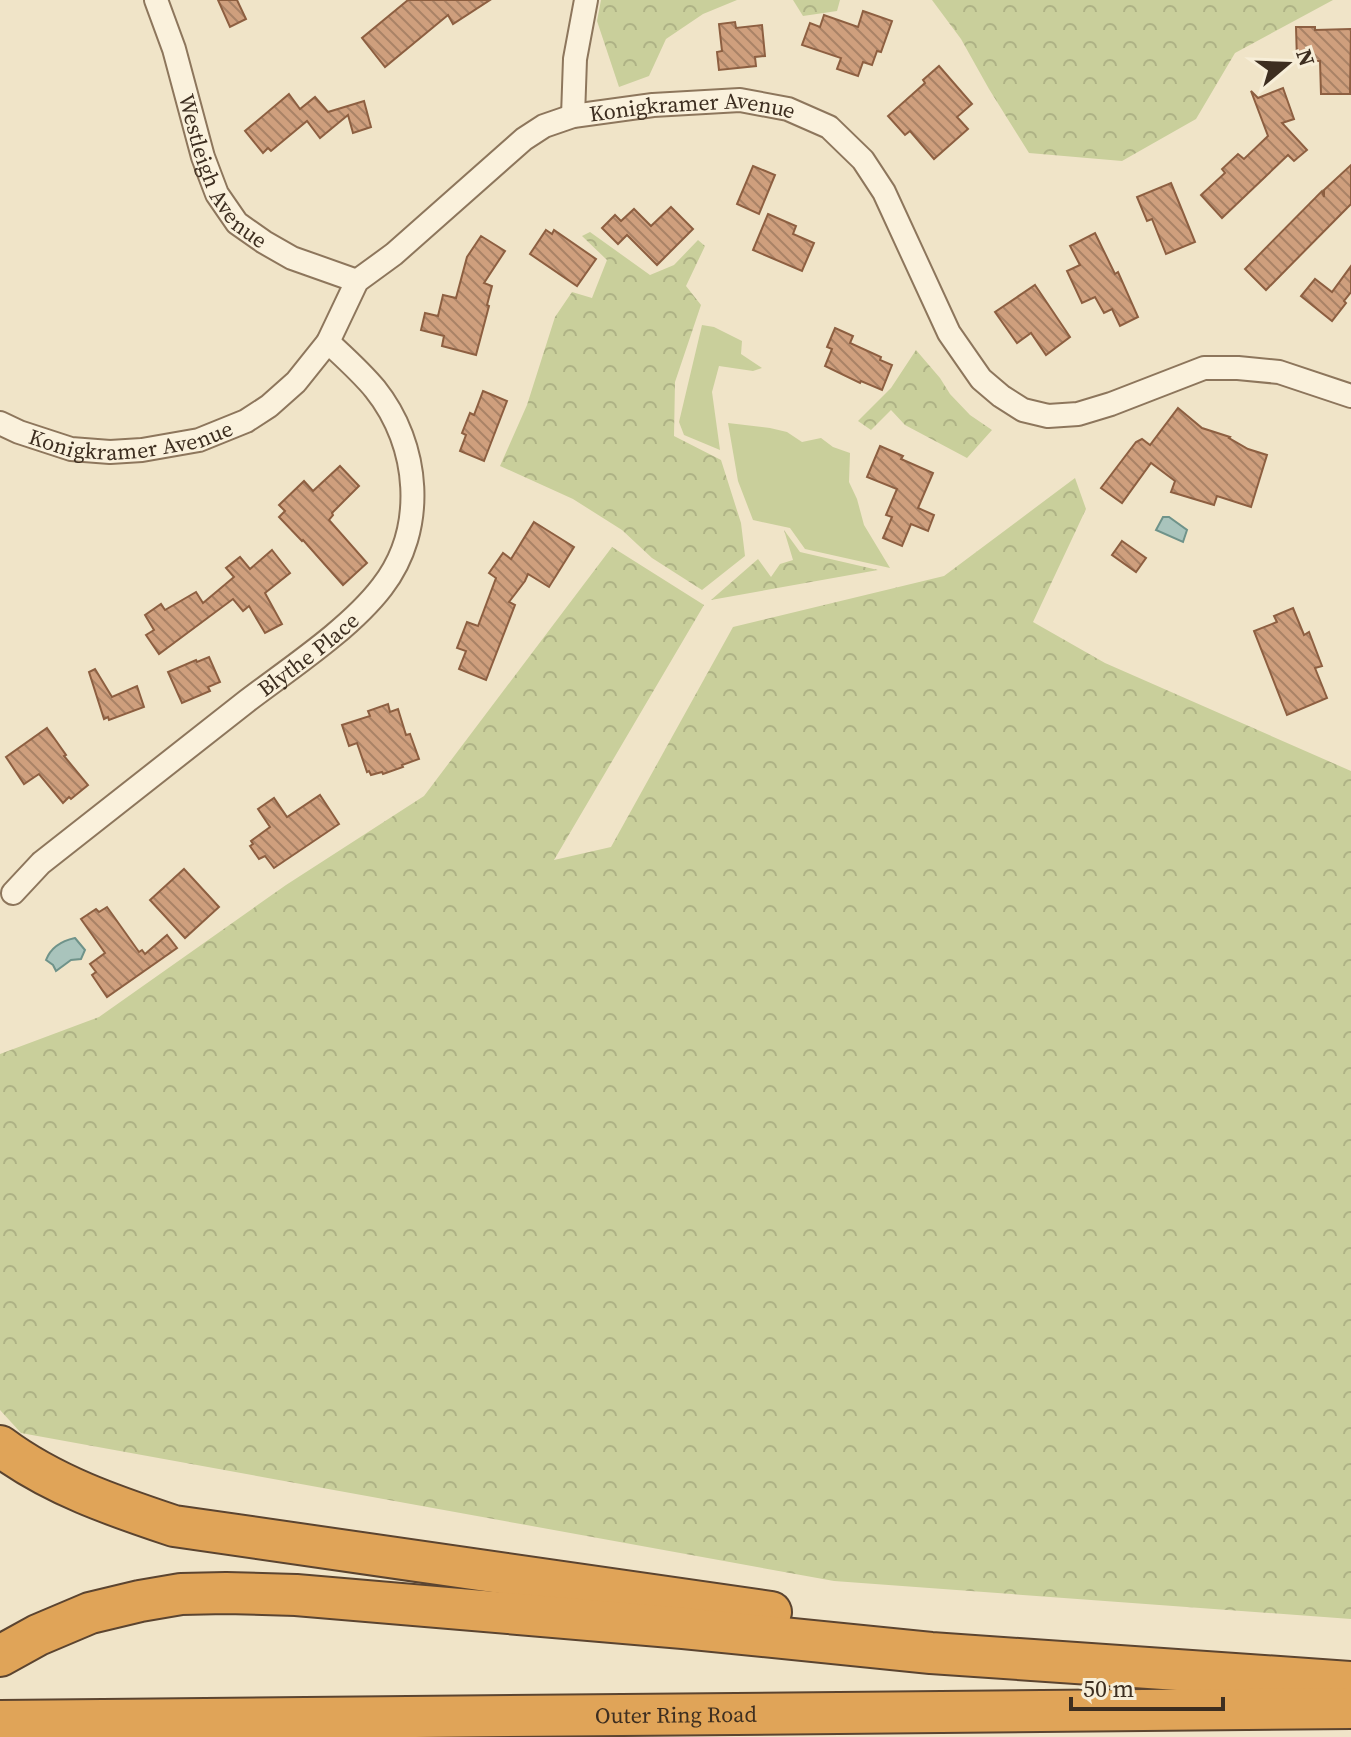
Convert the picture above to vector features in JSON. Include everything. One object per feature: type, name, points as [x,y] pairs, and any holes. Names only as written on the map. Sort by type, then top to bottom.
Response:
[{"type":"highway","points":[[0,1446],[61,1483],[110,1505],[174,1526],[728,1605],[1075,1663]]},
{"type":"highway","points":[[0,1656],[38,1635],[90,1613],[181,1594],[226,1593],[296,1595],[931,1653],[1351,1682]]},
{"type":"highway","name":"Outer Ring Road","points":[[0,1721],[1351,1708]]},
{"type":"street","name":"Westleigh Avenue","points":[[156,0],[174,49],[203,157],[217,194],[237,223],[292,258],[357,281]]},
{"type":"street","points":[[573,116],[575,59],[586,0]]},
{"type":"street","name":"Konigkramer Avenue","points":[[0,423],[71,449],[110,452],[199,440],[246,421],[296,382],[328,342],[357,281],[394,254],[524,139],[544,126],[573,116],[653,105],[740,100],[788,109],[829,127],[863,160],[884,192],[949,333],[981,379],[1023,410],[1048,416],[1078,414],[1204,368],[1279,372],[1351,396]]},
{"type":"street","name":"Blythe Place","points":[[13,893],[41,863],[333,635],[382,588],[401,557],[413,513],[413,481],[407,453],[394,421],[376,391],[328,342]]},
{"type":"green space","points":[[601,0],[737,0],[703,14],[666,39],[649,76],[619,87],[597,21]]},
{"type":"green space","points":[[793,0],[840,0],[837,11],[803,16]]},
{"type":"green space","points":[[932,0],[1333,0],[1235,53],[1196,119],[1122,161],[1029,153],[961,39]]},
{"type":"green space","points":[[590,232],[650,275],[674,265],[698,240],[705,246],[686,286],[701,305],[675,382],[674,436],[721,460],[741,523],[745,556],[702,590],[652,558],[622,530],[573,499],[500,466],[527,405],[555,317],[572,292],[592,298],[607,260],[582,236]]},
{"type":"green space","points":[[702,325],[714,327],[742,341],[741,354],[762,368],[753,371],[719,366],[712,392],[720,450],[684,435],[679,422]]},
{"type":"green space","points":[[916,350],[950,394],[970,415],[992,430],[967,458],[905,425],[891,410],[871,430],[858,421],[891,388]]},
{"type":"green space","points":[[728,423],[787,432],[802,442],[821,438],[833,447],[850,453],[849,482],[864,525],[890,568],[805,549],[790,528],[753,520],[738,481]]},
{"type":"green space","points":[[1075,478],[1086,509],[1033,622],[1105,663],[1351,771],[1351,1619],[834,1581],[21,1433],[0,1410],[0,1054],[99,1017],[286,885],[424,796],[612,547],[704,605],[554,860],[611,847],[733,627],[944,576]]},
{"type":"green space","points":[[784,530],[800,552],[878,570],[711,600],[758,559],[771,577],[780,564],[793,560]]},
{"type":"water","points":[[1163,517],[1169,517],[1187,530],[1183,542],[1156,530]]},
{"type":"water","points":[[75,938],[85,950],[81,959],[71,960],[56,971],[46,960],[48,955],[57,945]]},
{"type":"building","points":[[218,0],[237,0],[246,19],[230,27]]},
{"type":"building","points":[[408,0],[490,0],[453,24],[448,15],[385,67],[362,38]]},
{"type":"building","points":[[863,11],[892,21],[881,52],[877,51],[872,65],[863,62],[858,76],[837,69],[841,58],[802,45],[810,23],[820,27],[824,15],[858,27]]},
{"type":"building","points":[[735,22],[736,28],[762,25],[765,56],[755,57],[756,66],[719,70],[717,52],[722,51],[719,24]]},
{"type":"building","points":[[1296,27],[1351,29],[1350,94],[1321,94],[1320,61],[1297,61]]},
{"type":"building","points":[[939,66],[972,104],[957,117],[968,129],[934,159],[910,131],[905,135],[888,116]]},
{"type":"building","points":[[1283,88],[1294,119],[1282,123],[1307,150],[1294,161],[1288,155],[1222,218],[1201,195],[1225,173],[1222,169],[1238,154],[1244,159],[1268,136],[1251,91],[1258,98]]},
{"type":"building","points":[[289,94],[300,109],[315,97],[328,112],[364,101],[371,127],[353,133],[348,115],[320,138],[307,121],[271,151],[268,148],[263,153],[245,131]]},
{"type":"building","points":[[1351,165],[1351,204],[1266,290],[1245,269],[1322,191],[1324,197],[1324,190]]},
{"type":"building","points":[[753,166],[775,175],[759,214],[737,204]]},
{"type":"building","points":[[1171,183],[1195,242],[1166,254],[1152,219],[1147,221],[1137,197]]},
{"type":"building","points":[[671,207],[693,229],[657,265],[627,235],[618,244],[602,228],[615,215],[621,221],[634,209],[651,226]]},
{"type":"building","points":[[768,214],[796,226],[793,234],[814,243],[802,271],[753,250]]},
{"type":"building","points":[[546,230],[552,234],[554,230],[596,259],[577,286],[530,254]]},
{"type":"building","points":[[1095,233],[1115,274],[1118,272],[1138,317],[1120,326],[1112,309],[1104,313],[1095,297],[1082,303],[1067,271],[1080,265],[1070,246]]},
{"type":"building","points":[[481,236],[505,251],[484,283],[492,286],[476,355],[442,346],[444,336],[421,330],[425,313],[438,316],[443,295],[456,298],[467,257]]},
{"type":"building","points":[[1351,266],[1351,292],[1332,321],[1301,296],[1315,279],[1332,292]]},
{"type":"building","points":[[1035,285],[1070,337],[1046,355],[1031,333],[1017,343],[995,312]]},
{"type":"building","points":[[835,328],[853,336],[850,343],[892,365],[882,390],[825,366],[832,349],[827,347]]},
{"type":"building","points":[[483,391],[507,401],[484,461],[460,451],[466,435],[462,433],[470,413],[474,415]]},
{"type":"building","points":[[1178,408],[1202,428],[1230,437],[1248,449],[1267,455],[1251,507],[1217,496],[1214,505],[1171,492],[1175,481],[1151,463],[1122,503],[1101,488],[1136,442],[1142,439],[1150,445]]},
{"type":"building","points":[[880,446],[933,473],[918,508],[934,515],[928,531],[911,524],[902,546],[883,538],[892,517],[886,515],[897,489],[867,477]]},
{"type":"building","points":[[340,466],[359,486],[329,520],[367,563],[343,585],[279,517],[285,511],[279,505],[304,481],[313,491]]},
{"type":"building","points":[[534,522],[574,547],[549,587],[528,574],[509,602],[515,605],[486,680],[459,669],[466,651],[457,648],[467,622],[478,626],[496,578],[489,573],[503,553],[511,559]]},
{"type":"building","points":[[1122,541],[1146,558],[1136,572],[1112,555]]},
{"type":"building","points":[[272,550],[290,573],[265,593],[282,624],[265,633],[249,606],[243,611],[233,599],[159,654],[146,635],[154,630],[145,615],[161,604],[165,610],[196,592],[203,603],[234,577],[226,568],[240,557],[250,569]]},
{"type":"building","points":[[1293,608],[1304,635],[1309,632],[1322,666],[1315,668],[1327,698],[1287,715],[1254,631],[1277,622],[1274,616]]},
{"type":"building","points":[[209,657],[220,682],[208,687],[210,691],[182,703],[168,672]]},
{"type":"building","points":[[95,669],[112,697],[137,686],[144,707],[104,719],[89,672]]},
{"type":"building","points":[[388,704],[390,712],[398,709],[406,735],[410,734],[419,759],[383,774],[371,775],[367,772],[357,743],[349,746],[342,725],[370,716],[368,711]]},
{"type":"building","points":[[47,728],[64,756],[88,785],[63,803],[39,774],[24,784],[6,757]]},
{"type":"building","points":[[320,795],[339,824],[274,868],[265,856],[259,859],[250,846],[253,844],[251,841],[270,827],[258,809],[274,798],[287,817]]},
{"type":"building","points":[[184,869],[219,907],[185,938],[150,900]]},
{"type":"building","points":[[107,907],[139,952],[142,950],[145,954],[167,935],[177,948],[107,997],[92,975],[96,972],[90,964],[105,953],[81,919],[96,909],[99,912]]}]
